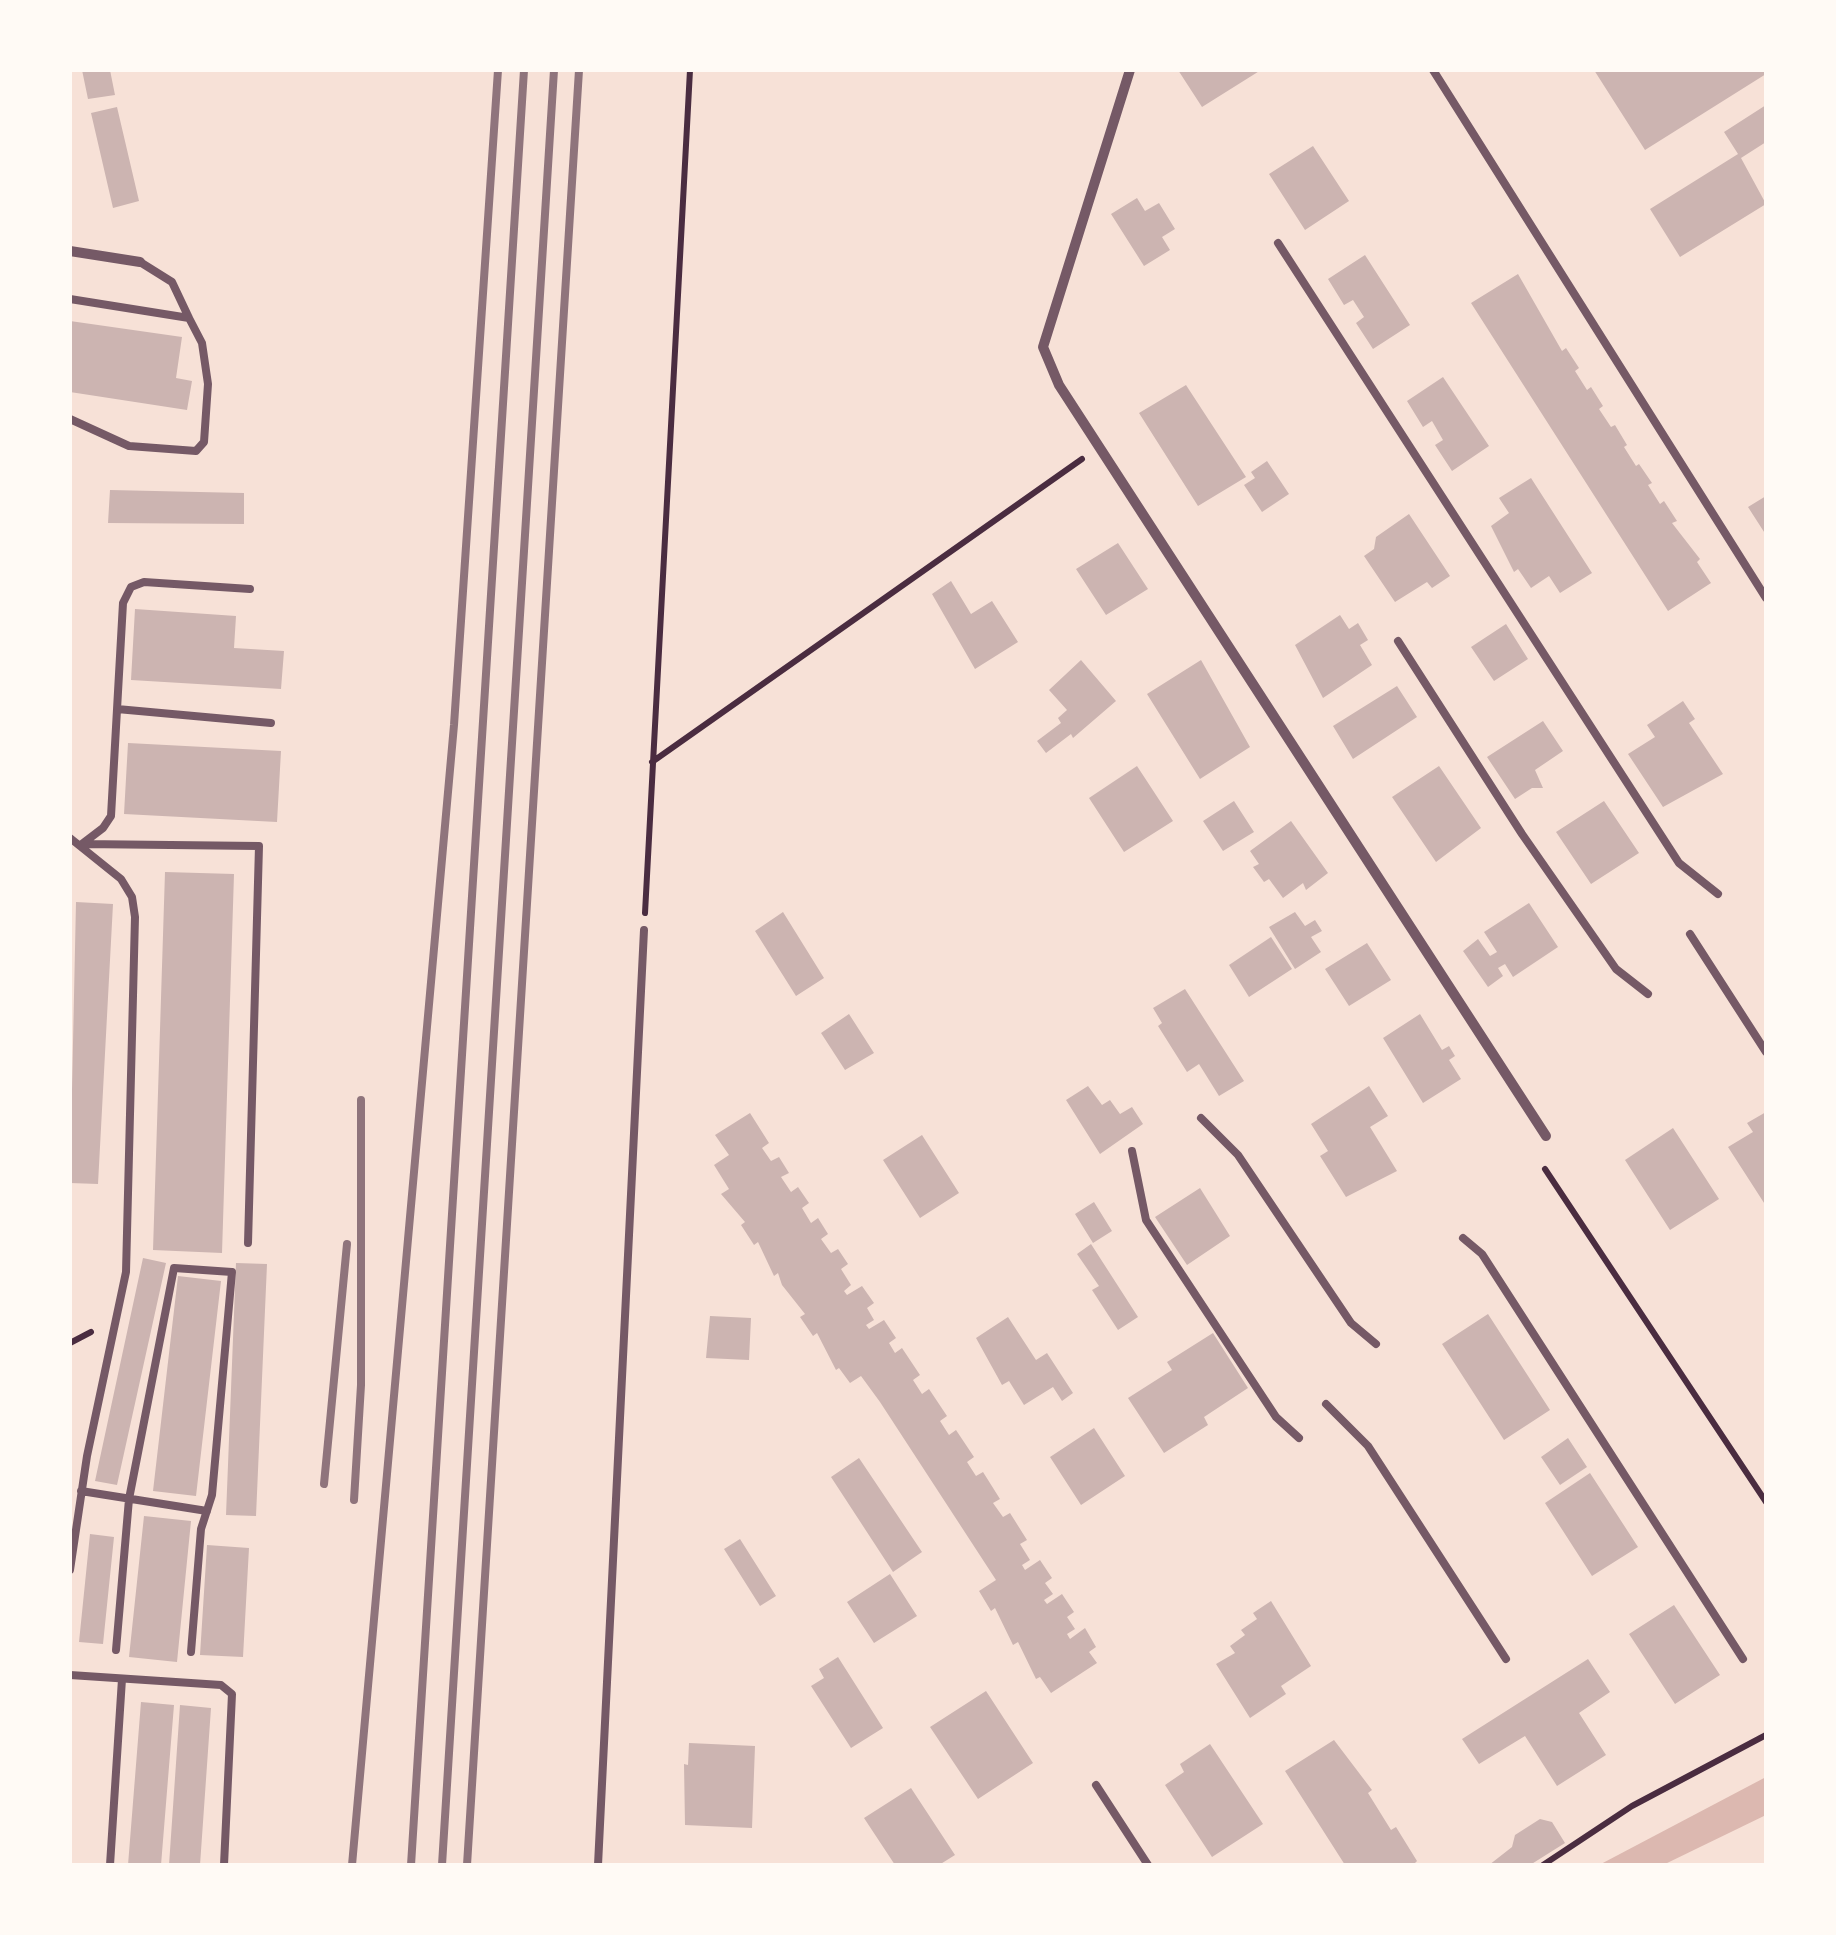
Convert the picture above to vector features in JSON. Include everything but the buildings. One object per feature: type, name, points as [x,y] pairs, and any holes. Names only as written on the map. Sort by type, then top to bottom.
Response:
[{"type":"street","points":[[1130,70],[1044,347],[1059,384],[1546,1136]]},
{"type":"street","points":[[70,251],[140,262]]},
{"type":"lane","points":[[1433,70],[1766,598]]},
{"type":"lane","points":[[1278,244],[1679,863],[1718,894]]},
{"type":"lane","points":[[70,420],[129,446],[196,451],[204,442],[208,384],[202,343],[172,282],[140,262]]},
{"type":"lane","points":[[70,299],[190,318]]},
{"type":"lane","points":[[82,844],[103,828],[111,816],[122,603],[131,587],[144,582],[250,588]]},
{"type":"lane","points":[[1398,640],[1522,834],[1616,968],[1648,994]]},
{"type":"lane","points":[[117,709],[271,724]]},
{"type":"lane","points":[[70,838],[121,879],[132,897],[135,917],[126,1272],[71,1541],[70,1570]]},
{"type":"lane","points":[[82,844],[259,846],[248,1243]]},
{"type":"lane","points":[[598,1865],[644,930]]},
{"type":"lane","points":[[1690,934],[1766,1052]]},
{"type":"lane","points":[[1202,1118],[1238,1155],[1352,1323],[1376,1344]]},
{"type":"lane","points":[[1132,1151],[1146,1220],[1276,1417],[1299,1438]]},
{"type":"lane","points":[[1462,1238],[1482,1254],[1744,1660]]},
{"type":"lane","points":[[116,1650],[129,1499],[174,1268],[232,1272],[191,1652]]},
{"type":"lane","points":[[1326,1404],[1368,1446],[1506,1658]]},
{"type":"lane","points":[[81,1491],[207,1511]]},
{"type":"lane","points":[[70,1675],[220,1686],[232,1694],[224,1865]]},
{"type":"lane","points":[[110,1865],[122,1678]]},
{"type":"lane","points":[[1096,1785],[1148,1865]]},
{"type":"path","points":[[644,930],[690,70]]},
{"type":"path","points":[[652,762],[1100,446]]},
{"type":"path","points":[[1545,1168],[1766,1502]]},
{"type":"path","points":[[1543,1865],[1632,1806],[1766,1736]]},
{"type":"shaded area","points":[[1766,1777],[1766,1815],[1663,1865],[1599,1865]]},
{"type":"railway","points":[[352,1865],[454,725],[498,70]]},
{"type":"railway","points":[[411,1865],[524,70]]},
{"type":"railway","points":[[442,1865],[554,70]]},
{"type":"railway","points":[[467,1865],[579,70]]},
{"type":"railway","points":[[354,1500],[361,1385],[361,1100]]},
{"type":"railway","points":[[324,1484],[347,1244]]}]
